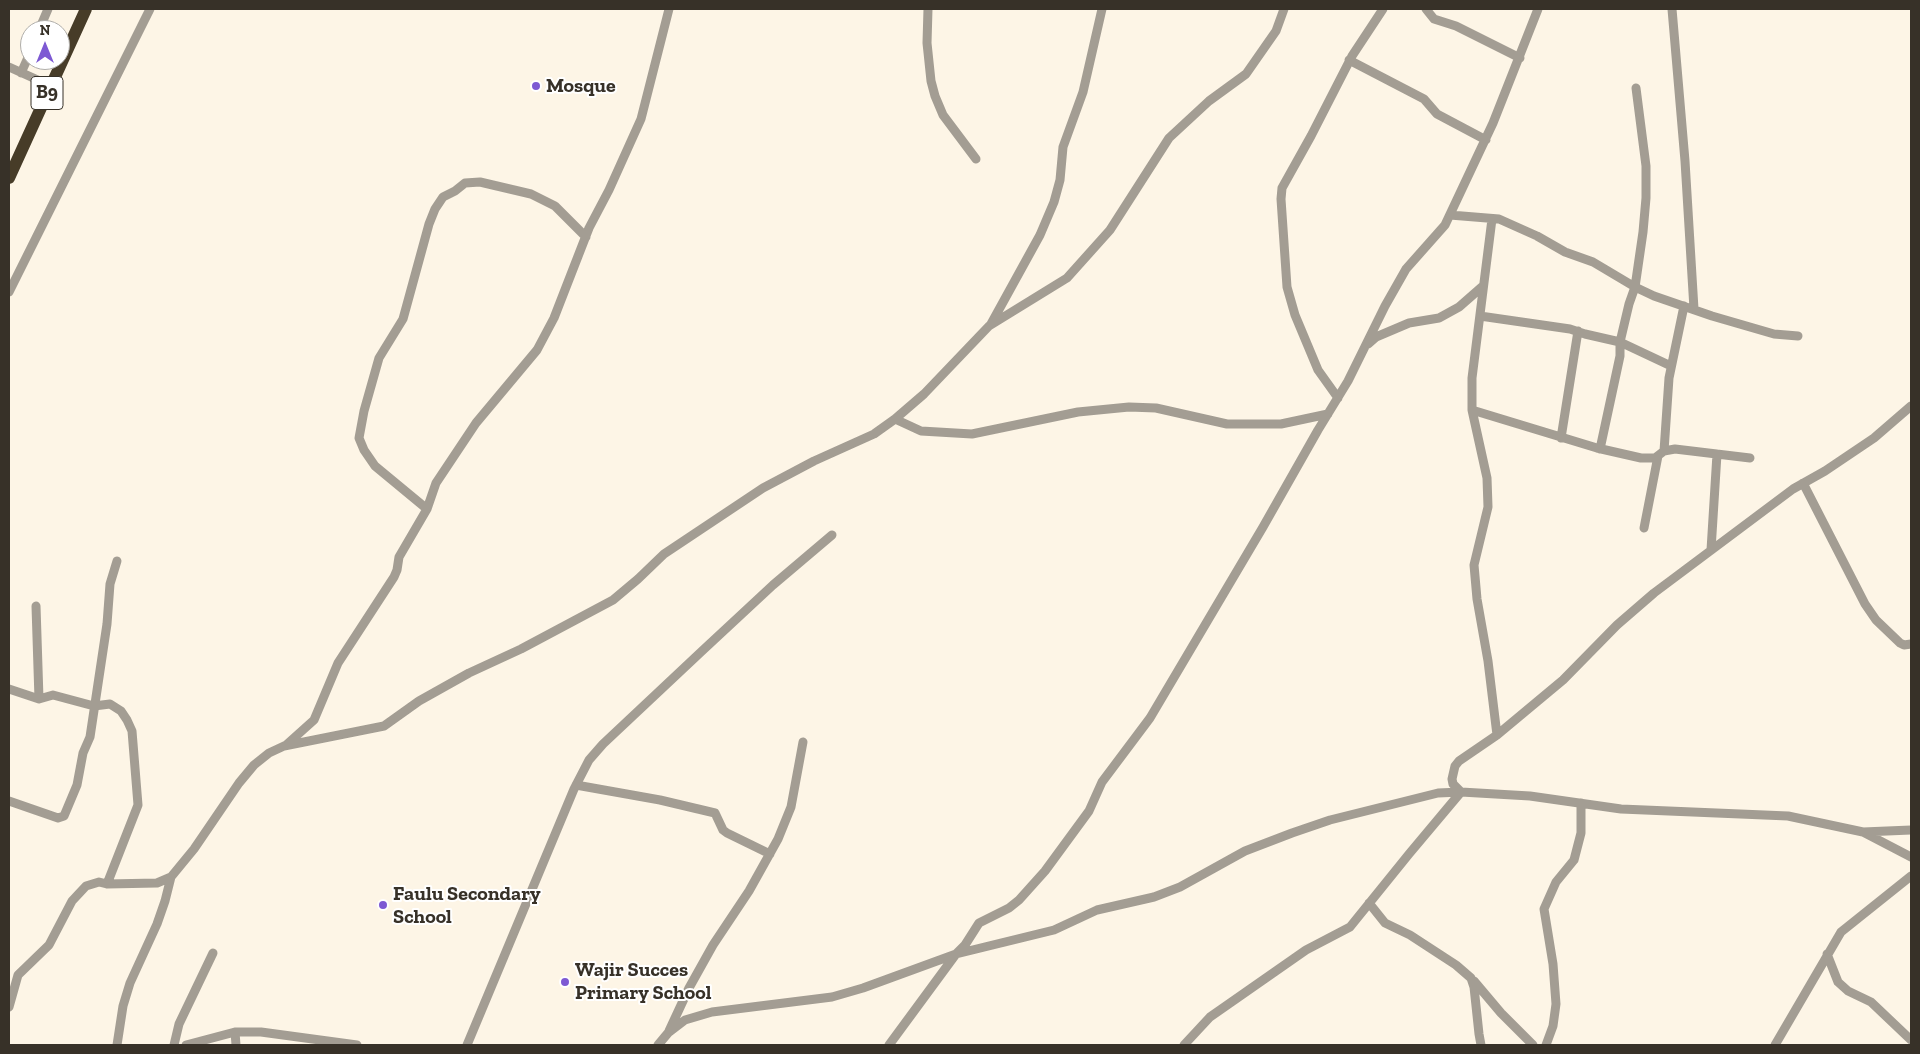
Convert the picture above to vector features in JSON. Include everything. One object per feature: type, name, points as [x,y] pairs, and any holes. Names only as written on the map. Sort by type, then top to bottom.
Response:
[{"type":"highway","name":"B9","points":[[9,178],[86,9]]},
{"type":"street","points":[[9,292],[150,9]]},
{"type":"street","points":[[284,746],[314,720],[338,663],[394,577],[399,557],[427,508],[436,483],[476,422],[537,350],[554,318],[586,237],[641,119],[669,9]]},
{"type":"street","points":[[928,9],[927,42],[931,80],[935,96],[943,115],[976,159]]},
{"type":"street","points":[[117,1045],[123,1006],[130,983],[157,924],[171,877],[194,849],[223,804],[254,765],[268,753],[284,746],[384,726],[419,701],[613,600],[664,554],[763,488],[814,461],[874,434],[895,419],[924,394],[989,326],[1040,235],[1054,202],[1060,180],[1063,147],[1083,92],[1102,9]]},
{"type":"street","points":[[989,326],[1067,278],[1110,230],[1170,138],[1209,101],[1246,74],[1276,31],[1284,9]]},
{"type":"street","points":[[1338,398],[1318,370],[1287,287],[1281,199],[1282,188],[1311,136],[1349,60],[1383,9]]},
{"type":"street","points":[[1426,9],[1434,19],[1456,26],[1520,58]]},
{"type":"street","points":[[889,1045],[956,954],[965,945],[979,923],[1009,908],[1019,900],[1045,871],[1089,811],[1102,782],[1150,718],[1338,398],[1406,269],[1445,225],[1486,140],[1538,9]]},
{"type":"street","points":[[1532,27],[1545,9]]},
{"type":"street","points":[[1672,9],[1685,161],[1694,309]]},
{"type":"street","points":[[1349,60],[1424,99],[1438,114],[1486,140]]},
{"type":"street","points":[[9,67],[50,86]]},
{"type":"street","points":[[1600,448],[1620,356],[1620,342],[1635,287],[1646,198],[1646,166],[1636,88]]},
{"type":"street","points":[[427,508],[375,466],[364,450],[359,438],[364,411],[379,358],[403,319],[429,224],[435,209],[443,197],[466,183],[480,182],[531,194],[555,206],[586,237]]},
{"type":"street","points":[[1450,215],[1499,218],[1565,252],[1593,262],[1654,296],[1774,334],[1798,336]]},
{"type":"street","points":[[1492,219],[1472,378],[1472,410],[1487,478],[1488,508],[1474,565],[1477,599],[1498,735]]},
{"type":"street","points":[[1362,353],[1371,340],[1376,337],[1409,323],[1439,318],[1470,299],[1483,286]]},
{"type":"street","points":[[1644,528],[1661,454],[1671,366],[1684,306]]},
{"type":"street","points":[[1480,316],[1578,331],[1620,342],[1671,366]]},
{"type":"street","points":[[1561,438],[1578,331]]},
{"type":"street","points":[[1461,792],[1453,784],[1452,779],[1455,766],[1459,761],[1498,735],[1563,680],[1617,624],[1711,550],[1793,489],[1825,471],[1864,444],[1911,406]]},
{"type":"street","points":[[895,419],[921,431],[972,434],[1078,412],[1129,407],[1156,408],[1227,424],[1281,424],[1328,414]]},
{"type":"street","points":[[1472,410],[1561,438],[1642,458],[1655,458],[1675,449],[1750,458]]},
{"type":"street","points":[[1711,550],[1717,454]]},
{"type":"street","points":[[1803,483],[1870,612],[1884,630],[1900,643],[1904,645],[1911,644]]},
{"type":"street","points":[[467,1045],[576,785],[589,760],[603,744],[759,598],[832,535]]},
{"type":"street","points":[[9,801],[58,818],[64,816],[77,785],[83,753],[90,737],[107,624],[110,584],[117,561]]},
{"type":"street","points":[[36,606],[39,699]]},
{"type":"street","points":[[9,689],[39,699],[53,696],[94,706],[110,704],[121,711],[127,720],[132,730],[138,805],[107,884]]},
{"type":"street","points":[[668,1033],[689,988],[770,854],[791,807],[803,742]]},
{"type":"street","points":[[576,785],[660,800],[715,813],[723,830],[727,833],[770,854]]},
{"type":"street","points":[[1184,1045],[1210,1017],[1306,950],[1350,926],[1461,792]]},
{"type":"street","points":[[658,1045],[668,1033],[685,1020],[712,1012],[832,997],[863,988],[956,954],[1054,930],[1097,910],[1154,898],[1180,887],[1245,852],[1330,820],[1438,793],[1461,792],[1530,796],[1620,809],[1788,816],[1863,832],[1911,830]]},
{"type":"street","points":[[1544,1043],[1553,1026],[1556,1004],[1553,964],[1544,910],[1556,882],[1574,860],[1581,833],[1581,803]]},
{"type":"street","points":[[1863,832],[1911,857]]},
{"type":"street","points":[[1775,1045],[1841,932],[1911,876]]},
{"type":"street","points":[[9,1007],[18,975],[49,946],[72,901],[86,886],[92,883],[157,883],[171,877]]},
{"type":"street","points":[[1368,903],[1386,923],[1456,965],[1471,978],[1501,1013],[1533,1045]]},
{"type":"street","points":[[174,1045],[179,1024],[213,953]]},
{"type":"street","points":[[1827,954],[1838,982],[1848,991],[1870,1002],[1911,1040]]},
{"type":"street","points":[[1471,978],[1474,987],[1478,1034],[1481,1045]]},
{"type":"street","points":[[235,1032],[236,1045]]},
{"type":"street","points":[[186,1045],[235,1032],[261,1032],[357,1045]]},
{"type":"street","points":[[284,1045],[285,1035]]},
{"type":"place","name":"Mosque","points":[[536,86]]},
{"type":"place","name":"Faulu Secondary School","points":[[383,905]]},
{"type":"place","name":"Wajir Succes Primary School","points":[[565,982]]}]
